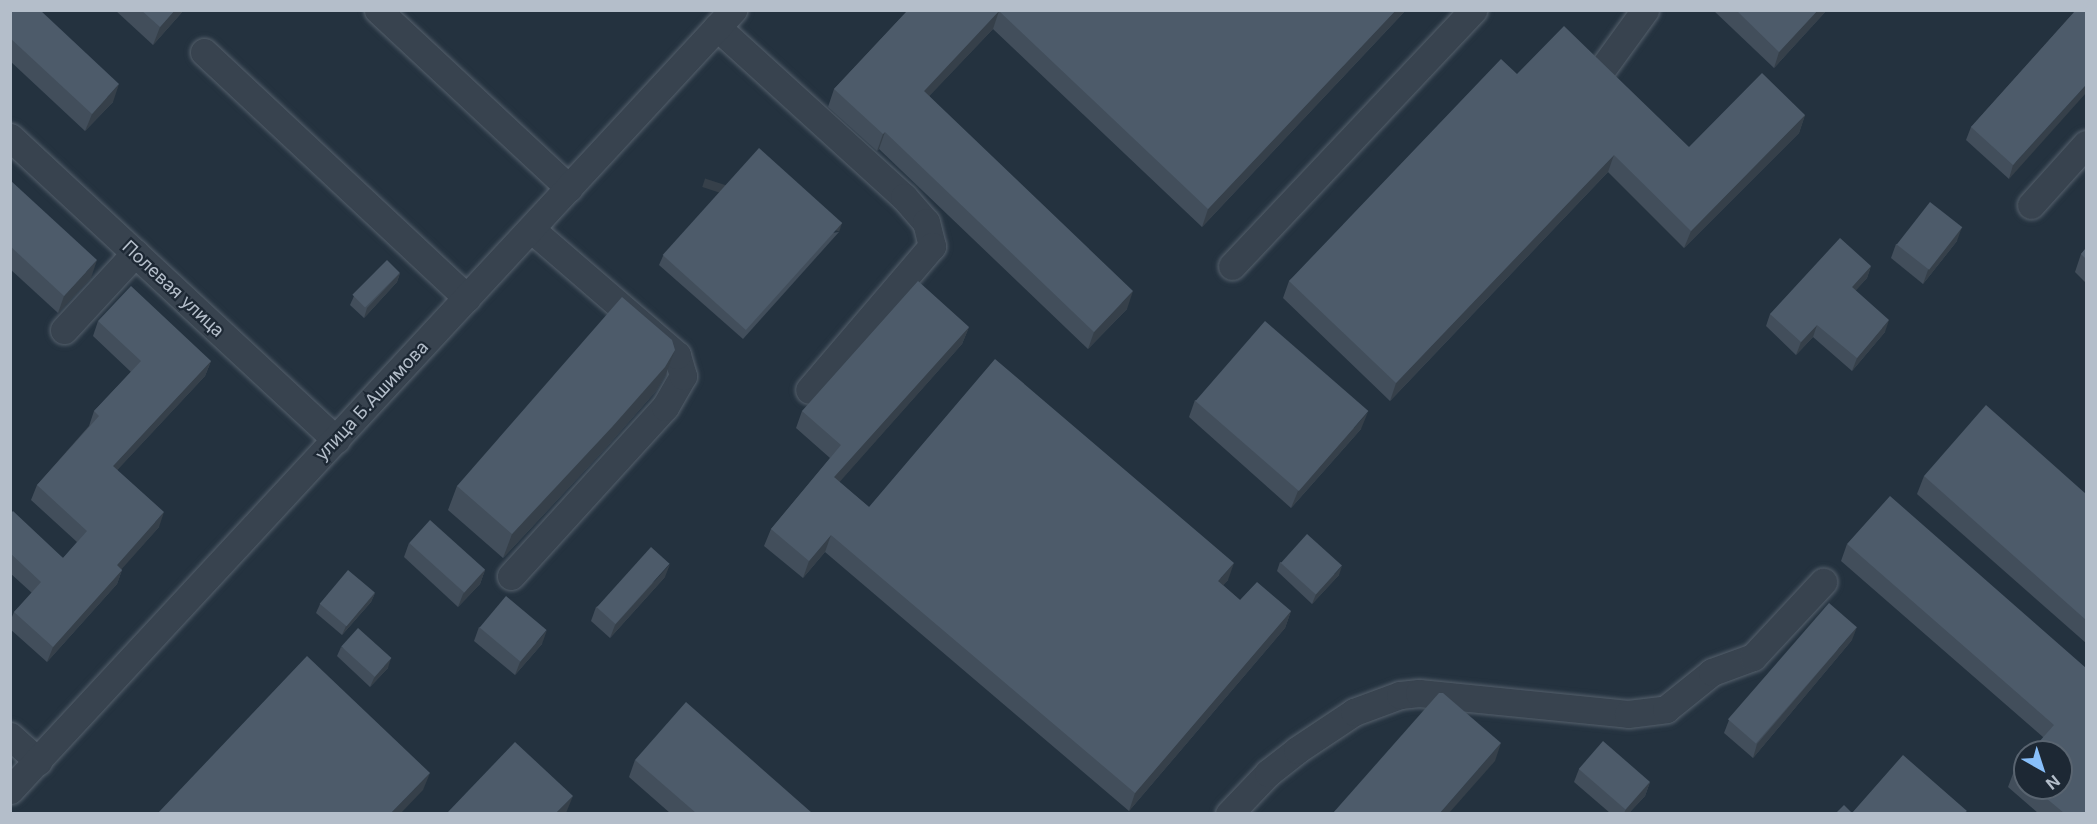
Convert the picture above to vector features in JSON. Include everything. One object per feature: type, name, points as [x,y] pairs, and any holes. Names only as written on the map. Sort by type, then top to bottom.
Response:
[{"type":"street","points":[[378,10],[569,188]]},
{"type":"street","points":[[1232,266],[1473,10]]},
{"type":"street","points":[[1603,68],[1645,10]]},
{"type":"street","points":[[725,19],[904,197],[926,222],[932,246],[809,390]]},
{"type":"street","name":"улица Б.Ашимова","points":[[10,790],[725,19]]},
{"type":"street","points":[[204,52],[467,298]]},
{"type":"street","name":"Полевая улица","points":[[10,137],[336,440]]},
{"type":"street","points":[[2031,205],[2086,144]]},
{"type":"street","points":[[511,576],[665,406],[683,376],[677,355],[531,229]]},
{"type":"street","points":[[64,330],[135,253]]},
{"type":"street","points":[[1229,813],[1268,773],[1297,750],[1354,712],[1400,695],[1419,693],[1628,714],[1666,709],[1712,672],[1748,660],[1758,653],[1823,582]]},
{"type":"street","points":[[10,736],[38,761]]},
{"type":"building","points":[[10,10],[40,10],[119,84],[92,114],[10,38]]},
{"type":"building","points":[[141,10],[175,10],[160,27]]},
{"type":"building","points":[[908,10],[1396,10],[1208,209],[999,11],[924,91],[1133,291],[1094,332],[885,132],[883,134],[834,89]]},
{"type":"building","points":[[1736,10],[1818,10],[1779,52]]},
{"type":"building","points":[[2076,10],[2086,10],[2086,85],[2013,165],[1971,127]]},
{"type":"building","points":[[1564,26],[1689,147],[1762,73],[1805,115],[1691,231],[1614,155],[1396,383],[1289,281],[1501,59],[1517,74]]},
{"type":"building","points":[[759,148],[842,223],[746,330],[663,255]]},
{"type":"building","points":[[10,180],[97,260],[64,296],[10,246]]},
{"type":"building","points":[[1930,202],[1962,227],[1929,270],[1897,245]]},
{"type":"building","points":[[1840,238],[1871,266],[1852,287],[1889,320],[1857,358],[1817,325],[1801,342],[1770,314]]},
{"type":"building","points":[[2086,248],[2086,259],[2081,254]]},
{"type":"building","points":[[387,260],[400,273],[365,307],[352,295]]},
{"type":"building","points":[[918,281],[969,327],[834,477],[869,507],[995,359],[1234,563],[1218,581],[1240,600],[1257,582],[1291,611],[1135,793],[831,535],[809,561],[771,529],[841,445],[802,411]]},
{"type":"building","points":[[131,286],[211,361],[113,466],[164,512],[117,565],[122,570],[53,647],[14,612],[41,582],[10,553],[10,514],[13,511],[63,558],[87,531],[37,485],[99,416],[94,411],[141,361],[98,321]]},
{"type":"building","points":[[622,297],[672,340],[675,350],[665,367],[612,427],[512,534],[457,486]]},
{"type":"building","points":[[1265,321],[1368,411],[1299,491],[1195,401]]},
{"type":"building","points":[[1986,405],[2086,494],[2086,620],[1924,476]]},
{"type":"building","points":[[1890,496],[2086,668],[2086,813],[2064,813],[2048,800],[2073,800],[2073,740],[2041,740],[2054,725],[1847,544]]},
{"type":"building","points":[[430,520],[485,570],[464,593],[409,543]]},
{"type":"building","points":[[1307,534],[1342,565],[1316,594],[1281,563]]},
{"type":"building","points":[[651,547],[670,564],[615,624],[597,607]]},
{"type":"building","points":[[348,570],[375,592],[347,626],[320,604]]},
{"type":"building","points":[[506,596],[547,630],[520,661],[480,627]]},
{"type":"building","points":[[1829,603],[1857,627],[1756,743],[1728,719]]},
{"type":"building","points":[[358,628],[391,658],[375,677],[341,647]]},
{"type":"building","points":[[307,656],[430,773],[391,813],[158,813]]},
{"type":"building","points":[[1439,693],[1443,693],[1501,743],[1440,813],[1333,813]]},
{"type":"building","points":[[686,702],[812,813],[696,813],[635,760]]},
{"type":"building","points":[[1603,741],[1650,782],[1626,810],[1579,769]]},
{"type":"building","points":[[515,742],[573,796],[556,813],[447,813]]},
{"type":"building","points":[[1903,755],[1967,811],[1964,813],[1852,813]]},
{"type":"building","points":[[1844,805],[1852,813],[1836,813]]}]
